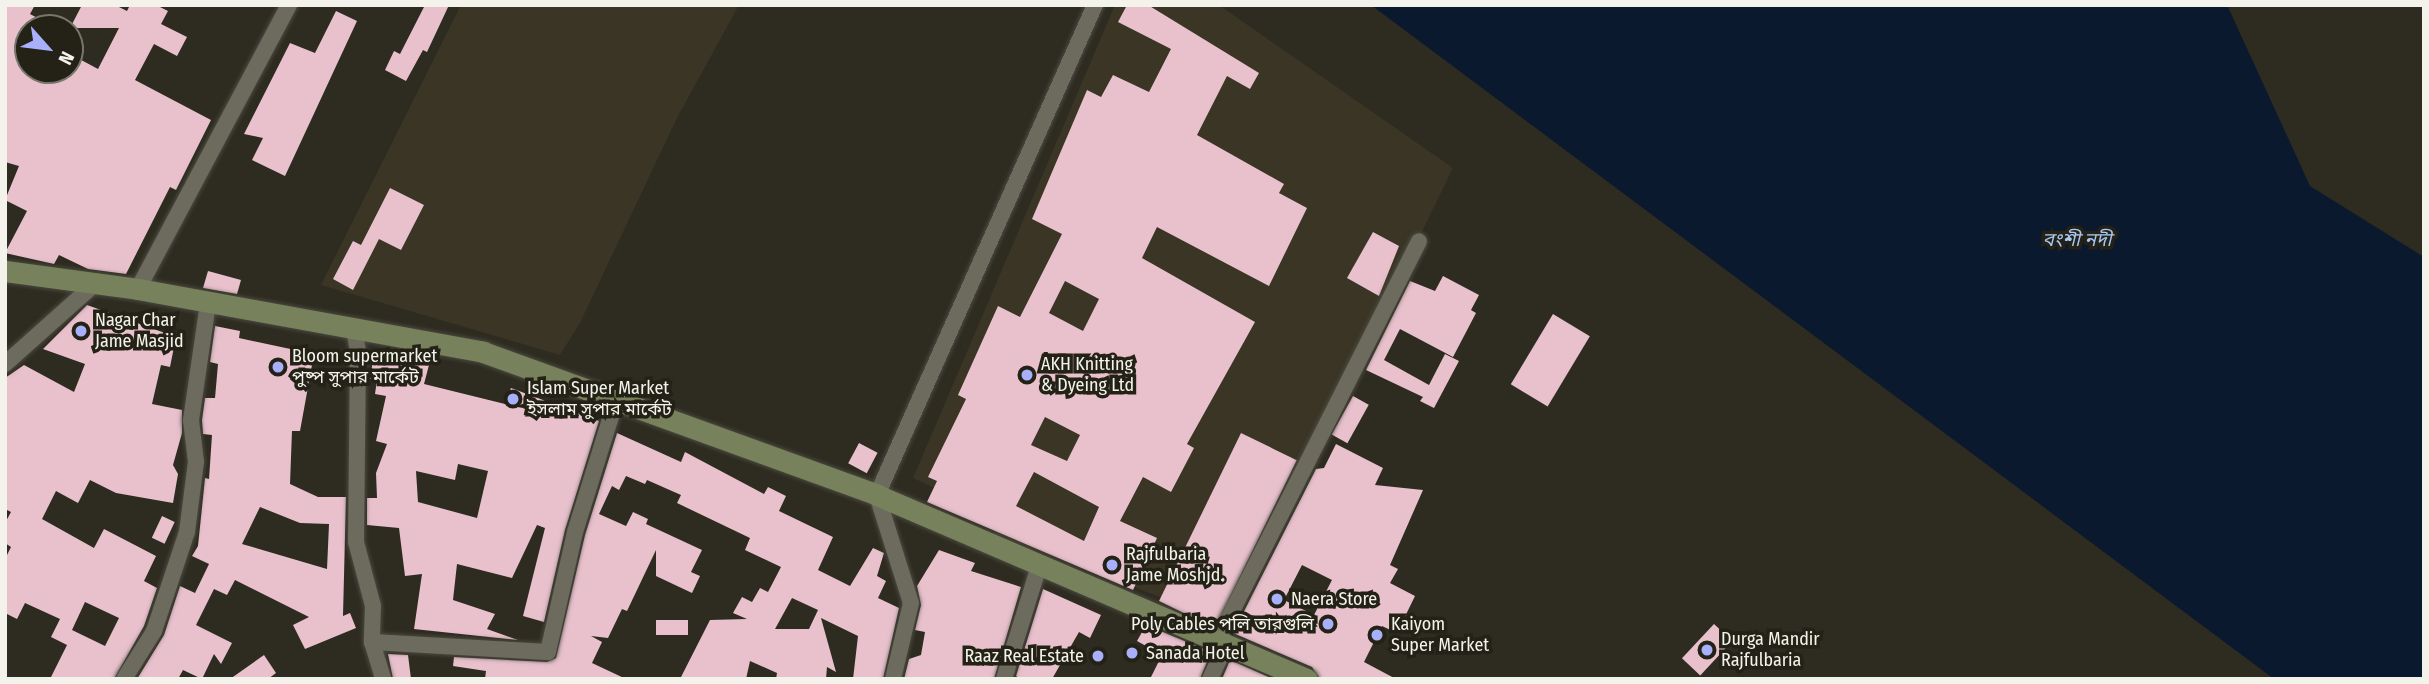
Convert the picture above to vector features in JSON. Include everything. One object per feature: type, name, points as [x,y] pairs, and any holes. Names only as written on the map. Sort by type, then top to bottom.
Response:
[{"type":"street","points":[[138,289],[289,5]]},
{"type":"street","points":[[893,679],[911,603],[877,495],[1095,5]]},
{"type":"street","points":[[1210,679],[1220,645],[1419,241]]},
{"type":"street","points":[[5,271],[138,289],[483,352],[617,397],[877,495],[1220,645],[1307,679]]},
{"type":"street","points":[[5,364],[96,283]]},
{"type":"street","points":[[124,679],[154,631],[187,532],[196,462],[191,420],[208,303]]},
{"type":"street","points":[[354,328],[358,352],[356,542],[373,606],[372,642],[383,679]]},
{"type":"street","points":[[372,642],[548,652],[575,532],[617,397]]},
{"type":"street","points":[[1004,679],[1040,566]]},
{"type":"shaded area","points":[[461,5],[739,5],[677,118],[580,323],[560,355],[321,285]]},
{"type":"shaded area","points":[[1115,5],[1219,5],[1453,168],[1231,624],[994,534],[1001,519],[913,478]]},
{"type":"water","name":"বংশী নদী","points":[[1371,5],[2228,7],[2310,186],[2424,257],[2424,679],[2274,679]]},
{"type":"building","points":[[5,5],[35,5],[30,14],[14,14],[14,84],[84,84],[84,62],[98,69],[119,28],[84,28],[84,14],[77,14],[82,5],[115,5],[127,11],[130,5],[156,5],[168,11],[161,24],[187,37],[177,56],[154,44],[135,80],[211,120],[176,190],[170,187],[126,274],[88,269],[59,255],[54,264],[5,253],[27,211],[5,200],[19,166],[5,162]]},
{"type":"building","points":[[425,5],[449,5],[427,52],[423,50],[406,81],[385,70],[394,51],[400,54]]},
{"type":"building","points":[[1127,5],[1148,5],[1259,73],[1250,89],[1227,76],[1197,135],[1284,184],[1279,193],[1307,208],[1269,286],[1157,227],[1142,258],[1255,322],[1187,444],[1194,448],[1171,492],[1143,477],[1120,521],[1157,538],[1133,590],[927,502],[937,481],[928,477],[966,399],[958,395],[998,306],[1020,317],[1062,234],[1032,219],[1087,90],[1101,97],[1113,75],[1149,92],[1171,49],[1118,22]],"holes":[[[1065,281],[1099,299],[1083,331],[1049,313]],[[1045,417],[1080,435],[1067,461],[1031,445]],[[1034,472],[1099,507],[1084,541],[1016,506]]]},
{"type":"building","points":[[336,11],[357,21],[285,176],[252,160],[263,138],[244,134],[290,43],[315,53]]},
{"type":"building","points":[[390,188],[424,205],[401,250],[379,239],[353,290],[333,279],[353,241],[361,245]]},
{"type":"building","points":[[1373,232],[1399,246],[1379,296],[1347,278]]},
{"type":"building","points":[[208,271],[241,280],[237,294],[203,288]]},
{"type":"building","points":[[1443,276],[1479,295],[1471,310],[1476,313],[1453,357],[1400,329],[1384,360],[1429,385],[1445,354],[1459,361],[1434,408],[1420,401],[1423,397],[1366,370],[1410,281],[1435,291]]},
{"type":"building","points":[[87,305],[176,337],[170,367],[161,365],[152,404],[182,410],[182,433],[173,465],[178,474],[173,503],[116,493],[90,480],[78,503],[56,491],[42,519],[94,548],[104,529],[156,556],[144,581],[157,588],[144,626],[114,679],[50,679],[67,645],[51,637],[60,619],[25,603],[17,619],[5,613],[5,559],[11,547],[5,543],[5,523],[11,512],[5,509],[5,378],[24,365],[74,392],[85,364],[43,349]],"holes":[[[85,602],[119,618],[105,646],[72,630]]]},
{"type":"building","points":[[1553,314],[1590,336],[1548,406],[1511,384]]},
{"type":"building","points":[[215,326],[240,331],[239,338],[314,354],[300,431],[292,431],[290,484],[318,497],[346,497],[343,616],[350,613],[356,628],[305,649],[293,625],[309,617],[235,580],[227,595],[214,589],[196,625],[232,643],[221,664],[214,654],[202,679],[183,670],[178,679],[137,679],[164,635],[180,586],[195,593],[209,564],[192,556],[198,546],[205,478],[209,479],[212,435],[203,434],[202,420],[205,398],[215,398],[218,364],[210,362]],"holes":[[[260,507],[300,523],[329,524],[327,569],[242,544]]]},
{"type":"building","points":[[374,353],[429,365],[424,384],[505,404],[511,388],[599,421],[565,530],[544,622],[523,616],[545,528],[537,525],[512,578],[457,564],[453,600],[495,614],[487,629],[518,640],[414,629],[422,574],[405,576],[399,528],[367,525],[367,498],[377,498],[376,473],[387,444],[376,441],[386,396],[375,394],[377,380],[370,379]],"holes":[[[458,464],[488,471],[477,518],[418,502],[416,471],[455,480]]]},
{"type":"building","points":[[1353,396],[1369,405],[1347,443],[1332,434]]},
{"type":"building","points":[[617,433],[681,462],[685,452],[764,494],[768,487],[786,496],[779,511],[833,537],[818,570],[850,586],[873,548],[884,553],[877,576],[886,581],[878,598],[899,608],[883,679],[853,679],[858,636],[821,618],[836,672],[827,667],[826,679],[776,679],[777,673],[750,661],[746,679],[680,679],[710,620],[747,619],[733,613],[742,597],[752,602],[760,588],[768,592],[781,567],[745,550],[750,538],[677,503],[681,495],[647,480],[645,484],[626,476],[619,490],[612,486],[599,514],[626,526],[633,512],[648,519],[646,524],[702,550],[691,572],[700,576],[692,593],[656,576],[656,550],[627,611],[622,609],[608,638],[591,636],[602,642],[592,663],[626,679],[485,679],[486,671],[453,666],[454,657],[547,662],[556,658],[585,535]],"holes":[[[792,598],[818,610],[809,629],[775,629]]]},
{"type":"building","points":[[1241,433],[1297,460],[1215,628],[1159,601]]},
{"type":"building","points":[[859,443],[878,453],[867,473],[848,463]]},
{"type":"building","points":[[1336,444],[1383,468],[1375,485],[1423,490],[1390,565],[1398,569],[1390,583],[1415,596],[1397,633],[1382,626],[1364,662],[1396,679],[1320,679],[1312,667],[1233,633],[1316,469],[1324,468]],"holes":[[[1302,565],[1332,580],[1314,615],[1284,600]]]},
{"type":"building","points":[[162,516],[175,522],[165,544],[152,538]]},
{"type":"building","points":[[939,550],[975,563],[971,571],[1021,587],[994,679],[904,679],[909,659],[921,655],[925,632],[915,630],[921,605],[917,586]]},
{"type":"building","points":[[1043,589],[1101,615],[1090,638],[1079,632],[1052,679],[1020,679],[1016,676]]},
{"type":"building","points":[[656,620],[688,620],[688,635],[656,635]]},
{"type":"building","name":"Durga Mandir Rajfulbaria","points":[[1714,624],[1732,641],[1700,675],[1682,658]]},
{"type":"building","points":[[1146,625],[1211,652],[1200,679],[1150,679],[1162,655],[1137,641]]},
{"type":"building","points":[[388,654],[408,655],[411,679],[393,679]]},
{"type":"building","points":[[264,655],[276,673],[268,679],[230,679]]},
{"type":"building","points":[[1230,660],[1273,679],[1222,679]]},
{"type":"place","name":"Nagar Char Jame Masjid","points":[[81,331]]},
{"type":"place","name":"Bloom supermarket পুষ্প সুপার মার্কেট","points":[[278,367]]},
{"type":"place","name":"AKH Knitting & Dyeing Ltd","points":[[1027,375]]},
{"type":"place","name":"Islam Super Market ইসলাম সুপার মার্কেট","points":[[513,399]]},
{"type":"place","name":"Rajfulbaria Jame Moshjd.","points":[[1112,565]]},
{"type":"place","name":"Naera Store","points":[[1277,599]]},
{"type":"place","name":"Poly Cables পলি তারগুলি","points":[[1328,624]]},
{"type":"place","name":"Kaiyom Super Market","points":[[1377,635]]},
{"type":"place","name":"Durga Mandir Rajfulbaria","points":[[1707,650]]},
{"type":"place","name":"Sanada Hotel","points":[[1132,653]]},
{"type":"place","name":"Raaz Real Estate","points":[[1098,656]]}]
